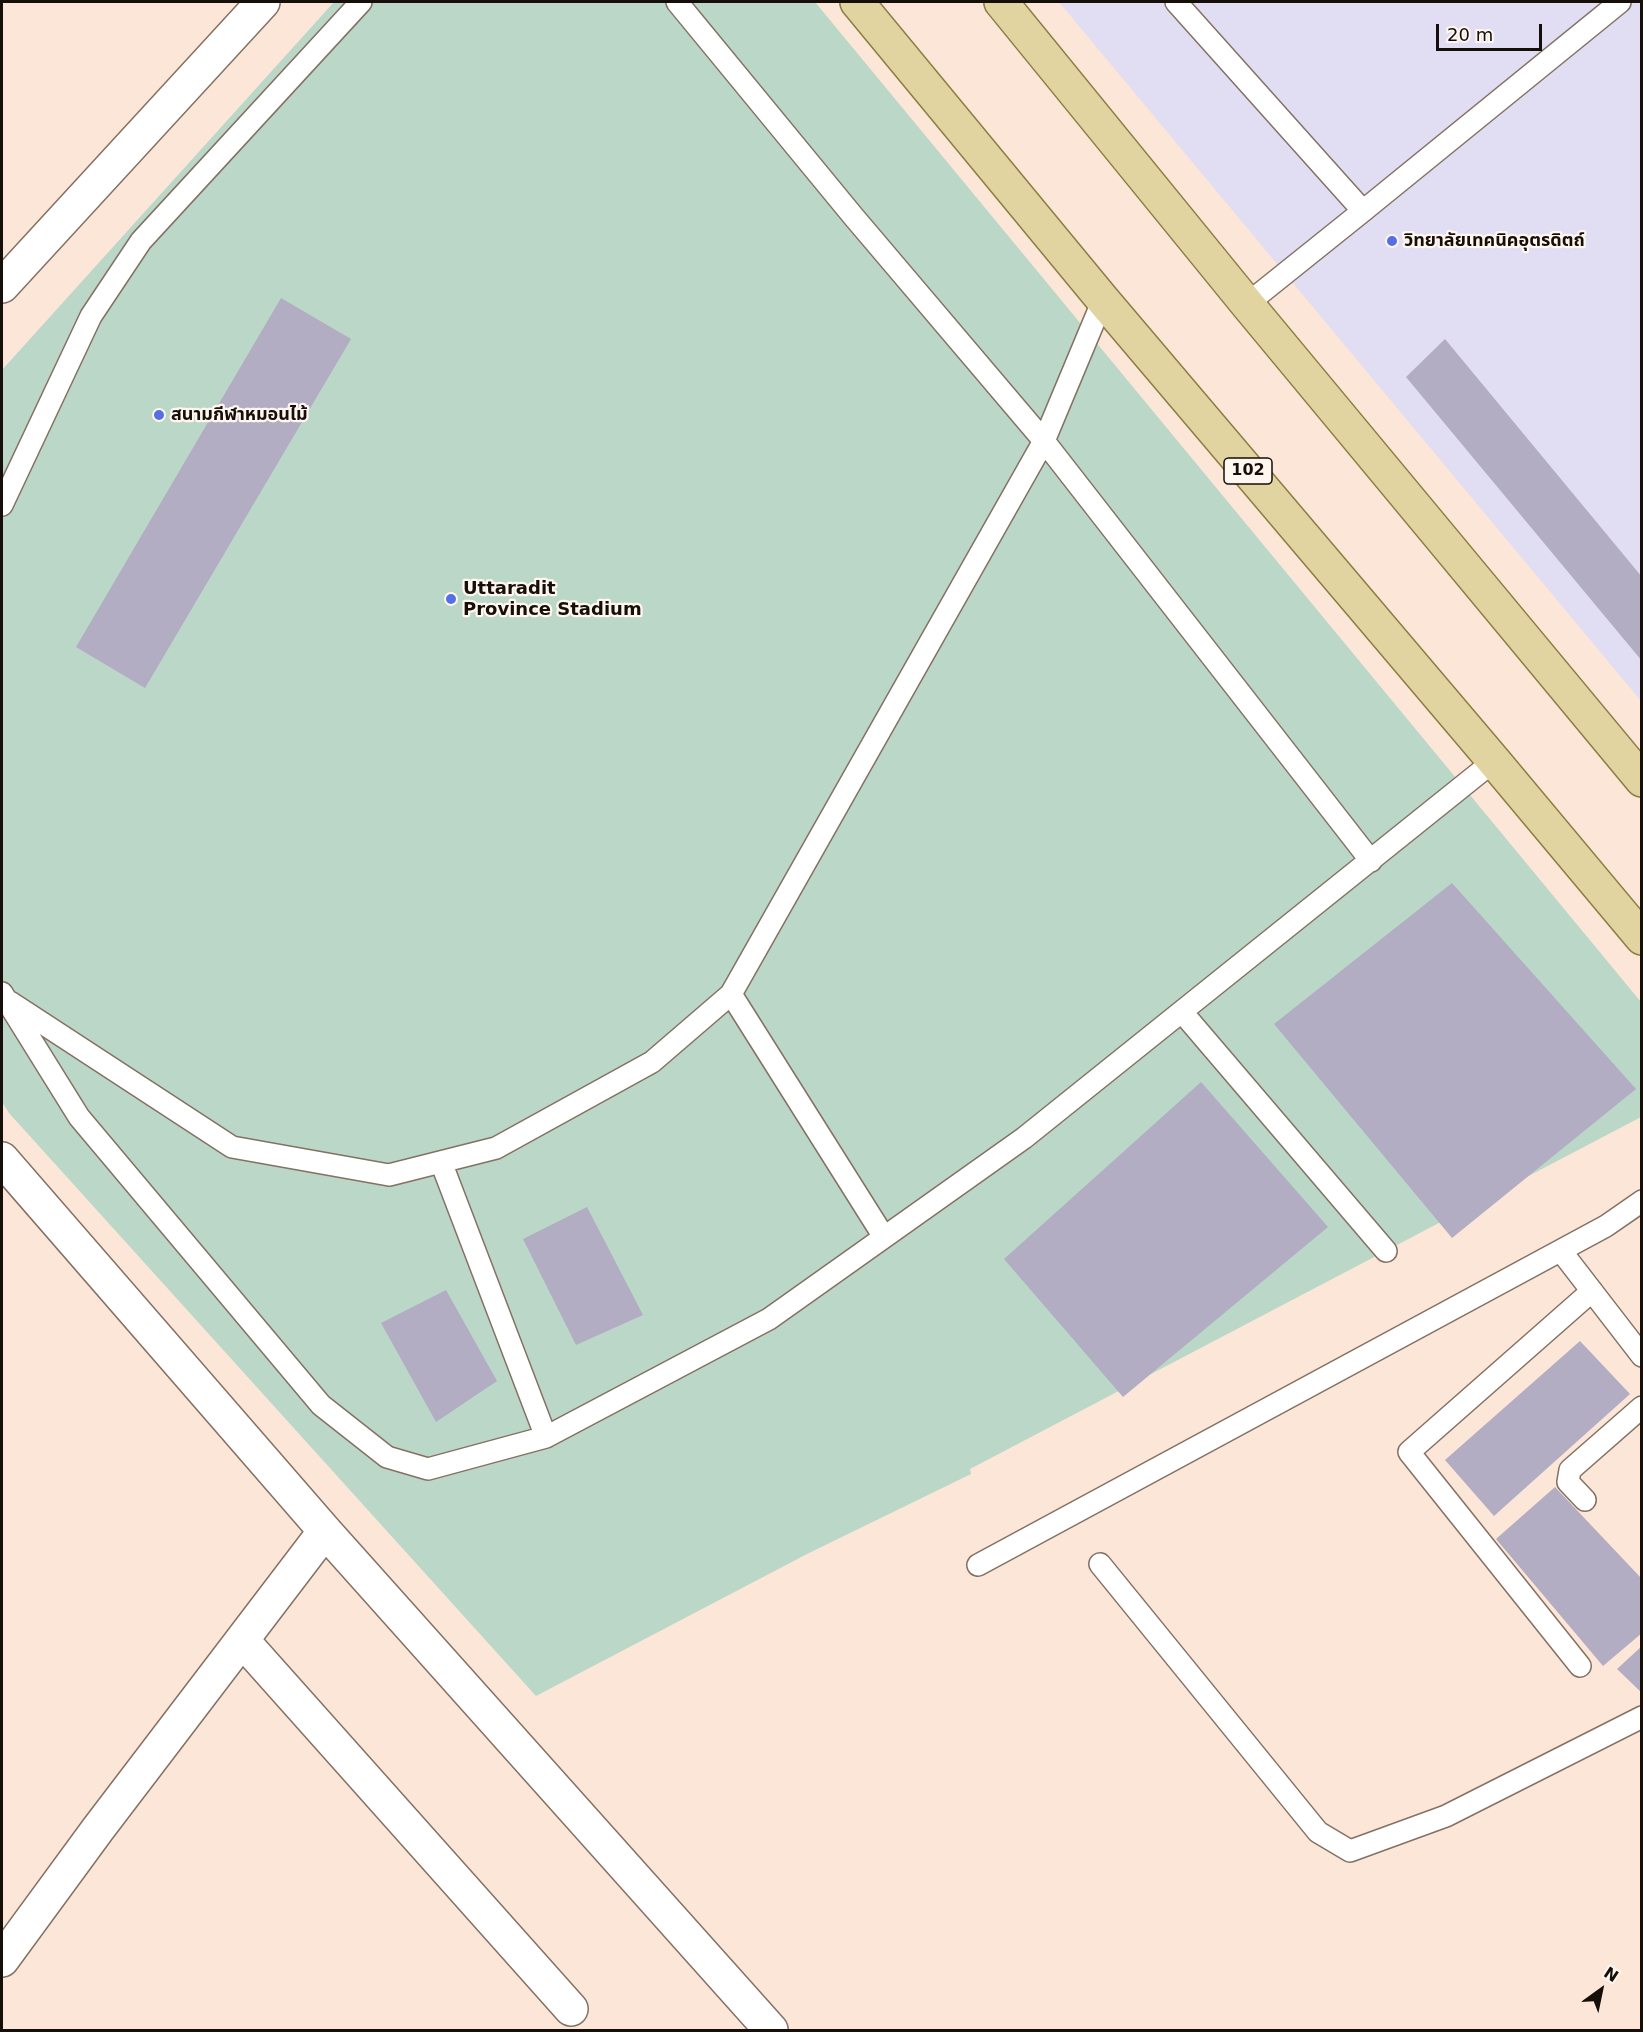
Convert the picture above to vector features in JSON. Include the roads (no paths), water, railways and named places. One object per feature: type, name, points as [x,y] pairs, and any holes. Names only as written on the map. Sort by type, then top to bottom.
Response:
[{"type":"main road","name":"102","points":[[857,2],[1103,300],[1641,938]]},
{"type":"main road","points":[[1001,2],[1246,304],[1641,780]]},
{"type":"street","points":[[2,286],[262,2]]},
{"type":"street","points":[[2,1159],[325,1531],[771,2031]]},
{"type":"street","points":[[2,1960],[98,1828],[325,1531]]},
{"type":"street","points":[[242,1640],[571,2009]]},
{"type":"lane","points":[[2,505],[91,316],[141,241],[361,2]]},
{"type":"lane","points":[[677,2],[853,216],[1044,441],[1371,861]]},
{"type":"lane","points":[[1176,2],[1363,211]]},
{"type":"lane","points":[[1246,304],[1620,2]]},
{"type":"lane","points":[[3,996],[232,1147],[389,1175],[496,1148],[652,1062],[731,994],[1044,441],[1103,300]]},
{"type":"lane","points":[[3,996],[79,1117],[321,1405],[387,1457],[428,1469],[546,1437],[770,1319],[1024,1138],[1494,761]]},
{"type":"lane","points":[[731,994],[884,1237]]},
{"type":"lane","points":[[1182,1012],[1386,1251]]},
{"type":"lane","points":[[441,1162],[546,1437]]},
{"type":"lane","points":[[978,1565],[1561,1251],[1606,1226],[1641,1201]]},
{"type":"lane","points":[[1561,1251],[1641,1356]]},
{"type":"lane","points":[[1580,1666],[1409,1452],[1592,1291]]},
{"type":"lane","points":[[1585,1500],[1568,1482],[1570,1470],[1641,1407]]},
{"type":"lane","points":[[1100,1564],[1318,1832],[1350,1851],[1446,1816],[1641,1718]]},
{"type":"place","name":"วิทยาลัยเทคนิคอุตรดิตถ์","points":[[1392,241]]},
{"type":"place","name":"สนามกีฬาหมอนไม้","points":[[159,415]]},
{"type":"place","name":"Uttaradit Province Stadium","points":[[451,599]]}]
